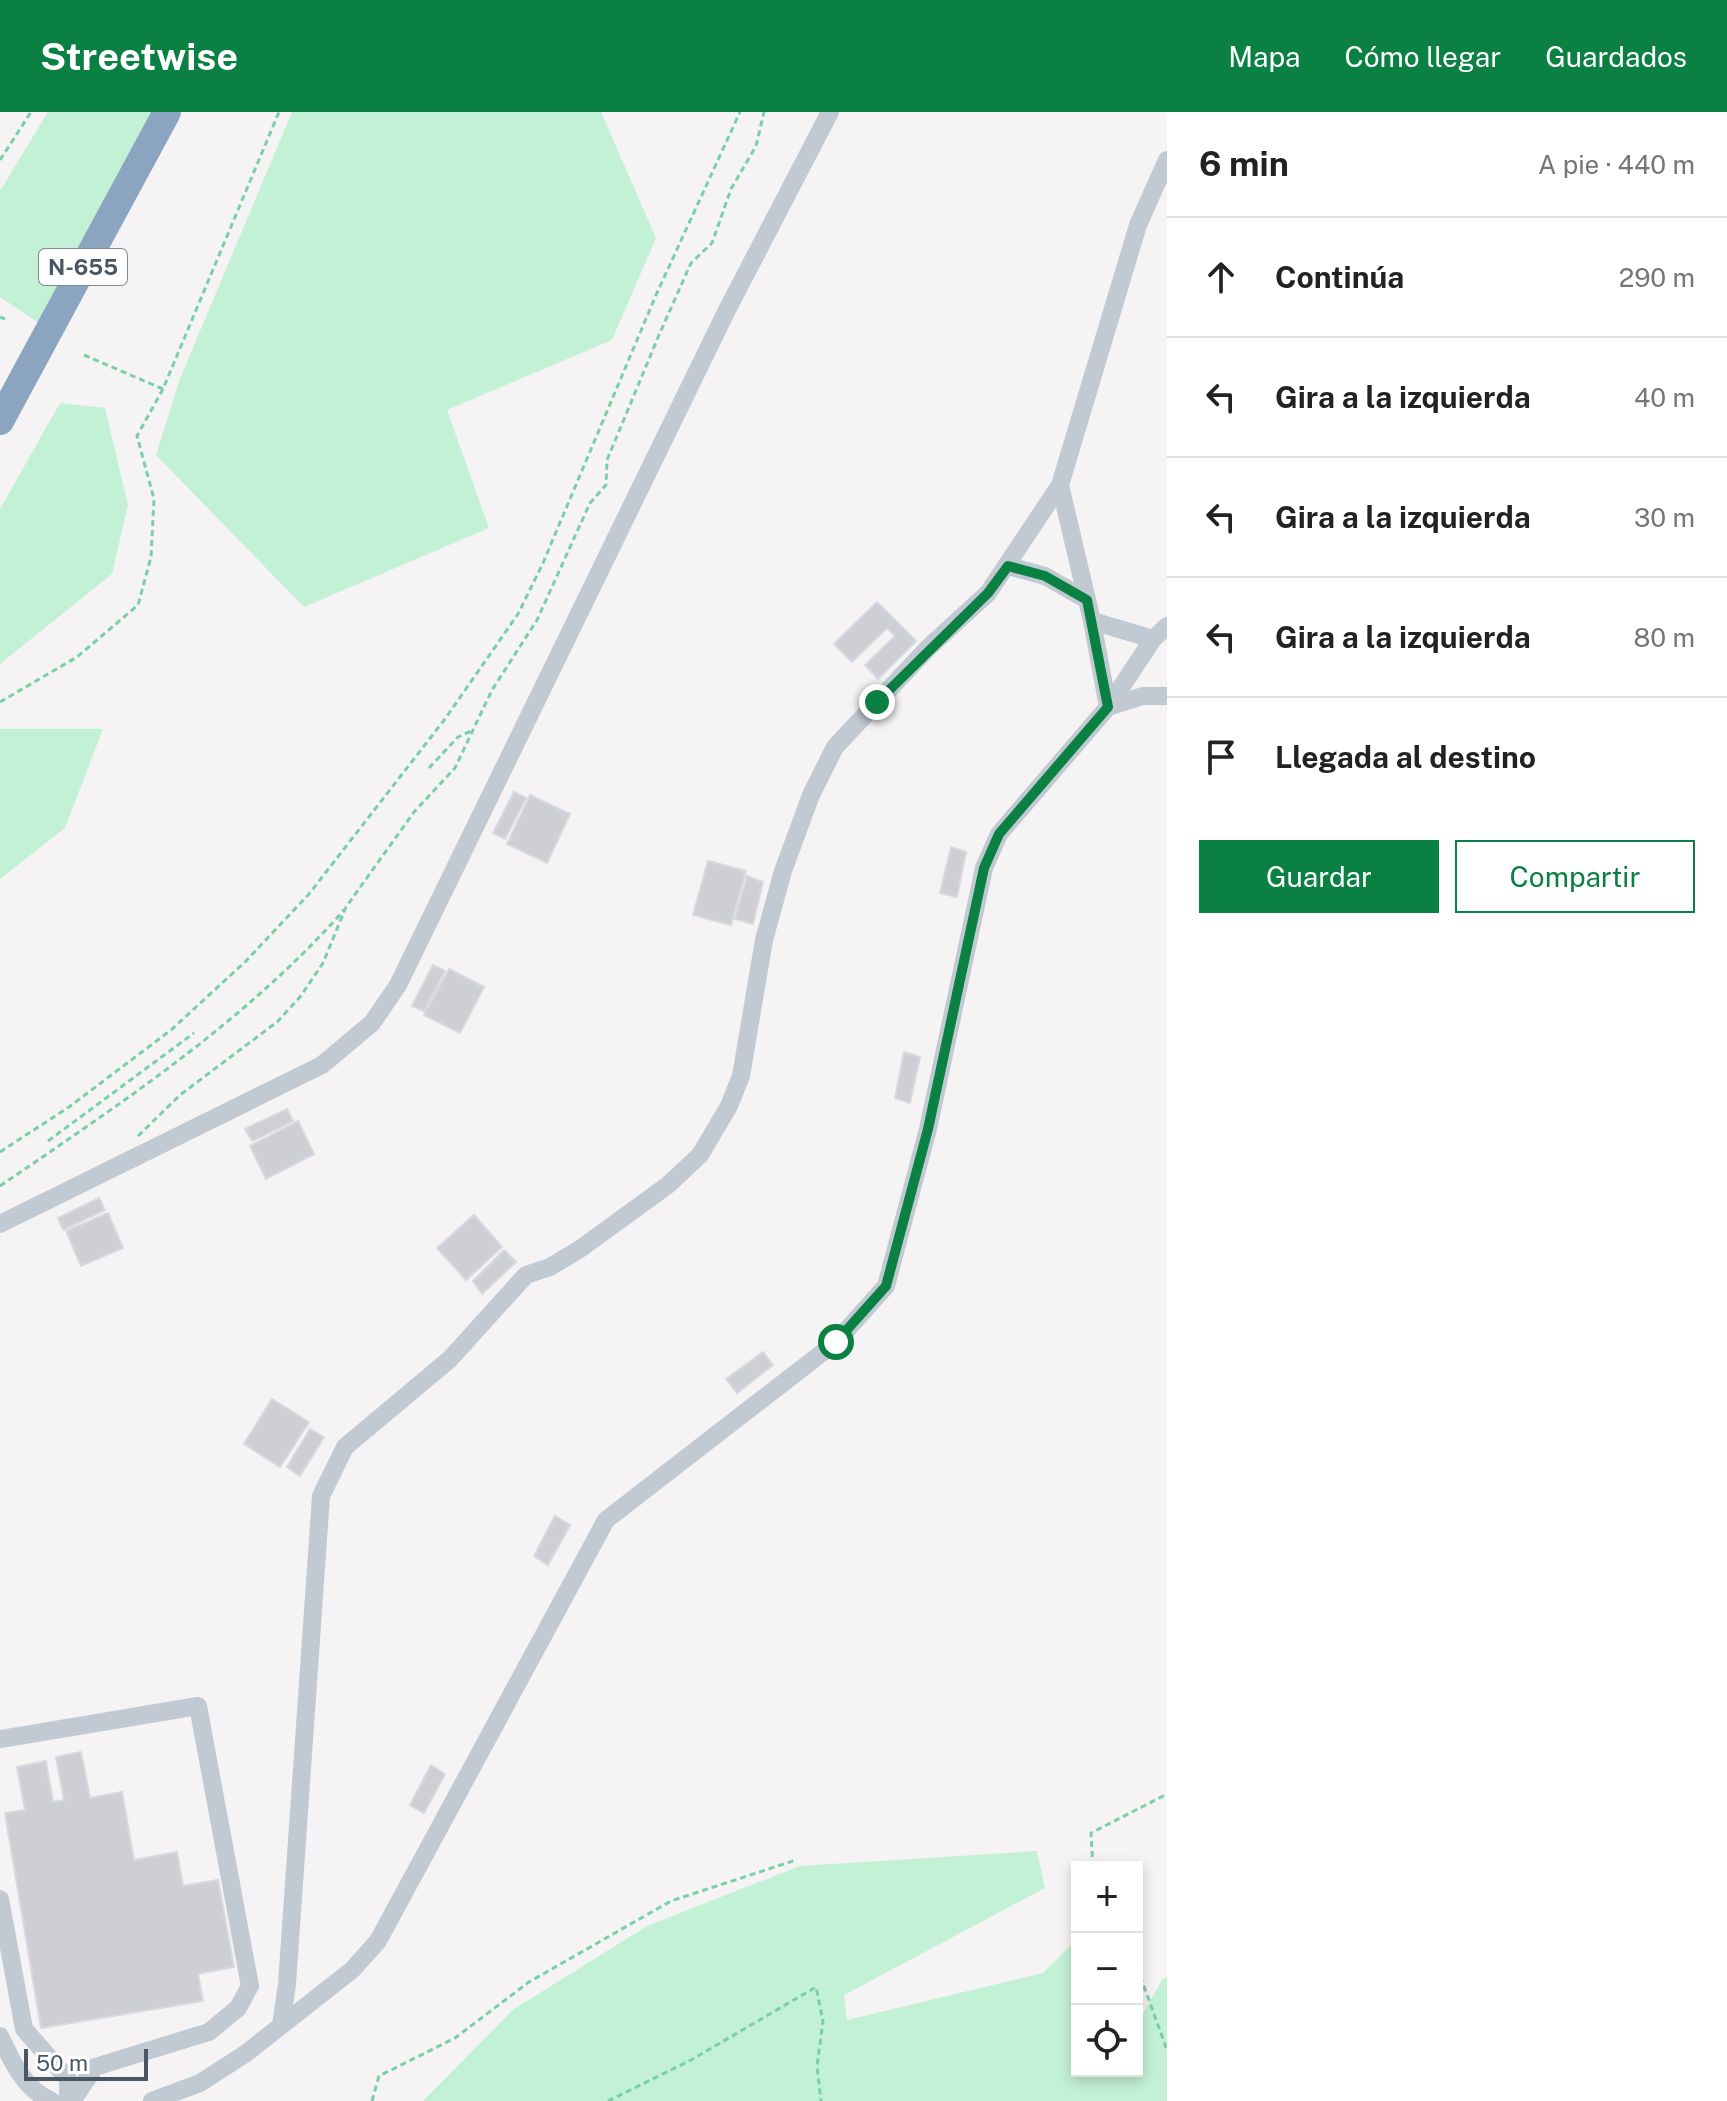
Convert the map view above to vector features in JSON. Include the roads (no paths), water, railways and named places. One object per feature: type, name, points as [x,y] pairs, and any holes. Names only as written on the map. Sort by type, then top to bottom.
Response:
[{"type":"highway","name":"N-655","points":[[0,421],[167,112]]},
{"type":"lane","points":[[0,1224],[322,1065],[372,1023],[398,985],[720,323],[830,112]]},
{"type":"lane","points":[[281,2025],[287,1984],[321,1496],[345,1447],[450,1359],[526,1275],[550,1267],[580,1249],[668,1185],[700,1155],[729,1106],[741,1076],[764,940],[783,871],[811,795],[835,747],[928,648],[988,593],[1060,485],[1138,225],[1167,160]]},
{"type":"lane","points":[[1060,485],[1092,621],[1108,707]]},
{"type":"lane","points":[[1008,566],[1045,576],[1087,600]]},
{"type":"lane","points":[[1092,621],[1153,639]]},
{"type":"lane","points":[[152,2101],[200,2083],[352,1970],[378,1941],[606,1520],[836,1342],[886,1286],[928,1129],[984,868],[999,834],[1108,707],[1153,639],[1167,626]]},
{"type":"lane","points":[[1108,707],[1143,696],[1167,696]]},
{"type":"lane","points":[[0,1739],[198,1706],[250,1986],[238,2008],[209,2032],[95,2067],[70,2101]]},
{"type":"lane","points":[[0,1899],[24,2029],[68,2079],[70,2101]]},
{"type":"lane","points":[[0,2036],[16,2071],[42,2097],[52,2101]]}]
